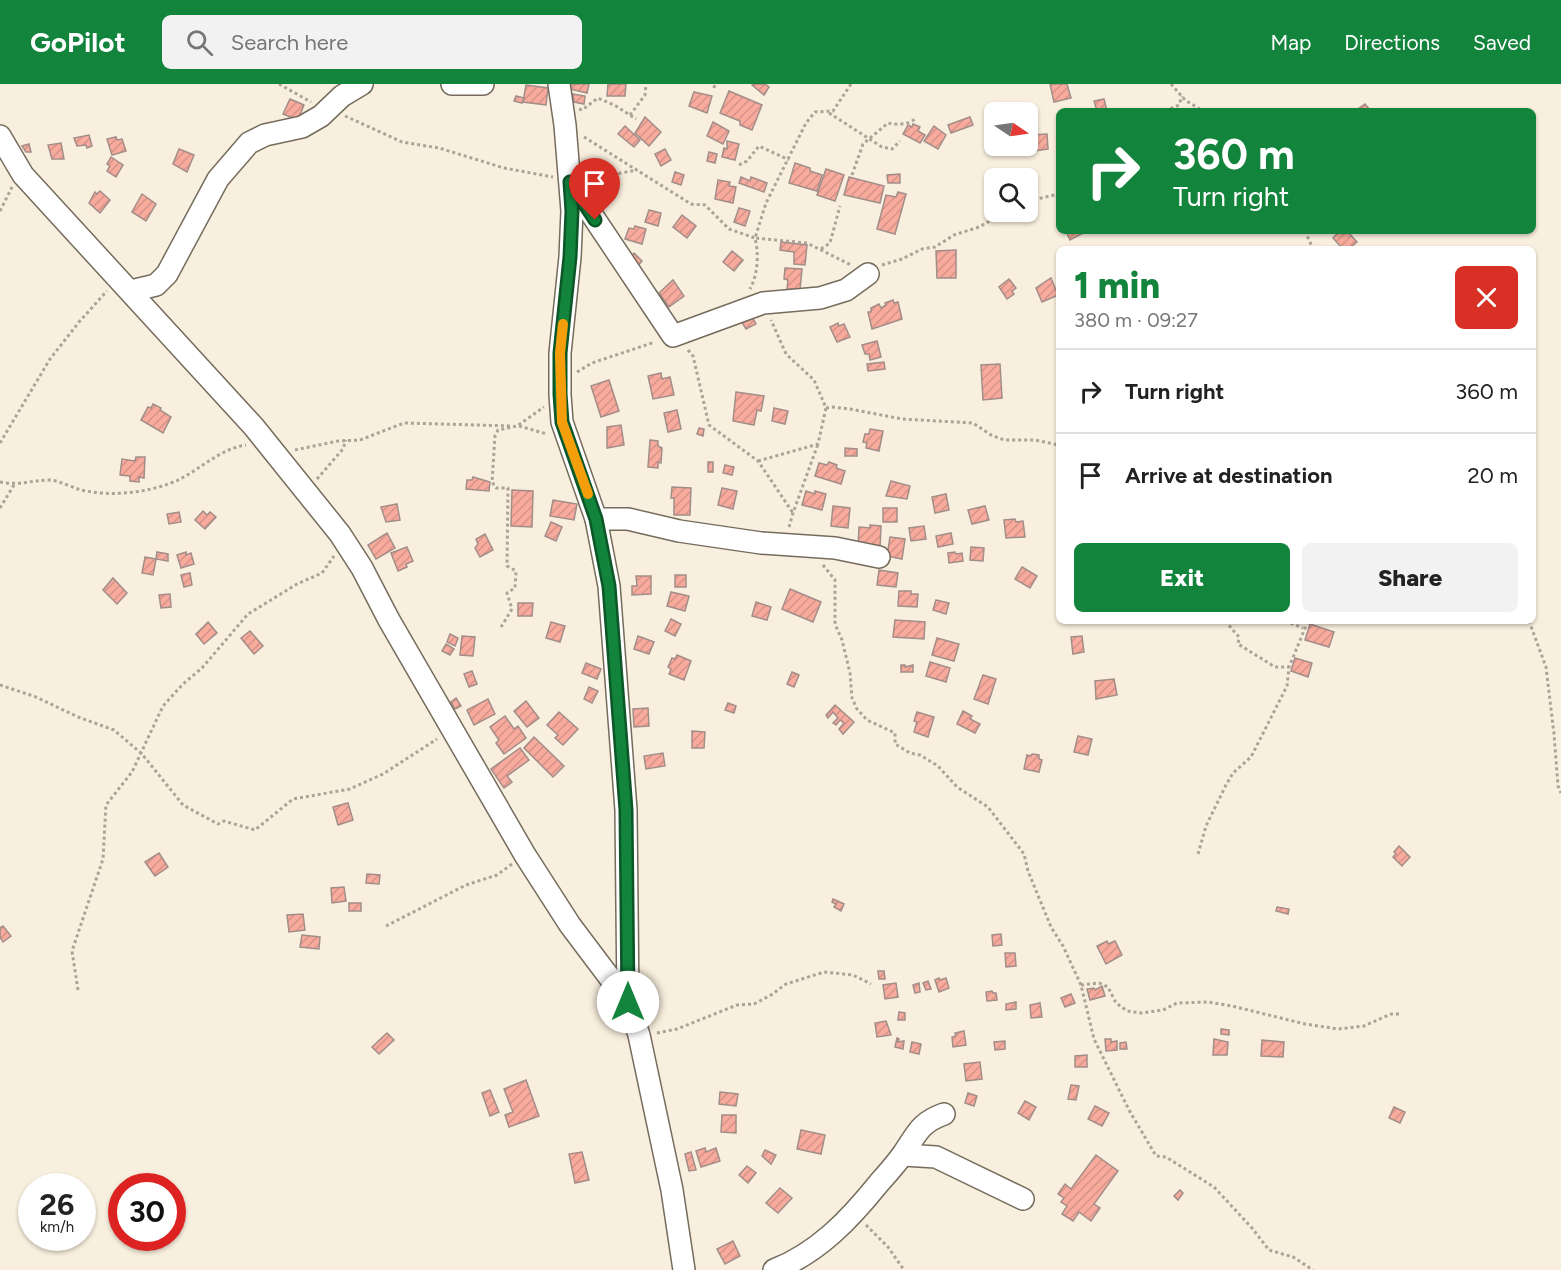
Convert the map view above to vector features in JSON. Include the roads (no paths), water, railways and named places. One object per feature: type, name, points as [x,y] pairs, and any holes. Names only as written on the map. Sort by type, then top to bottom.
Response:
[{"type":"street","points":[[125,285],[156,285],[167,274],[218,178],[249,143],[265,135],[302,127],[327,111],[342,96],[362,84]]},
{"type":"street","points":[[452,84],[483,84]]},
{"type":"street","points":[[560,93],[572,211],[570,257],[560,353],[562,422],[596,519],[609,586],[626,810],[628,1002],[639,1035],[672,1190],[684,1270]]},
{"type":"street","points":[[0,136],[22,175],[272,448],[340,534],[362,568],[389,620],[525,855],[570,925],[628,1002]]},
{"type":"street","points":[[570,182],[673,336],[756,298],[820,298],[846,290],[868,274]]},
{"type":"street","points":[[596,519],[637,521],[679,531],[785,545],[835,548],[879,557]]},
{"type":"street","points":[[774,1270],[810,1252],[854,1213],[903,1155],[910,1140],[921,1127],[929,1119],[944,1113]]},
{"type":"street","points":[[903,1155],[936,1157],[1023,1199]]}]
